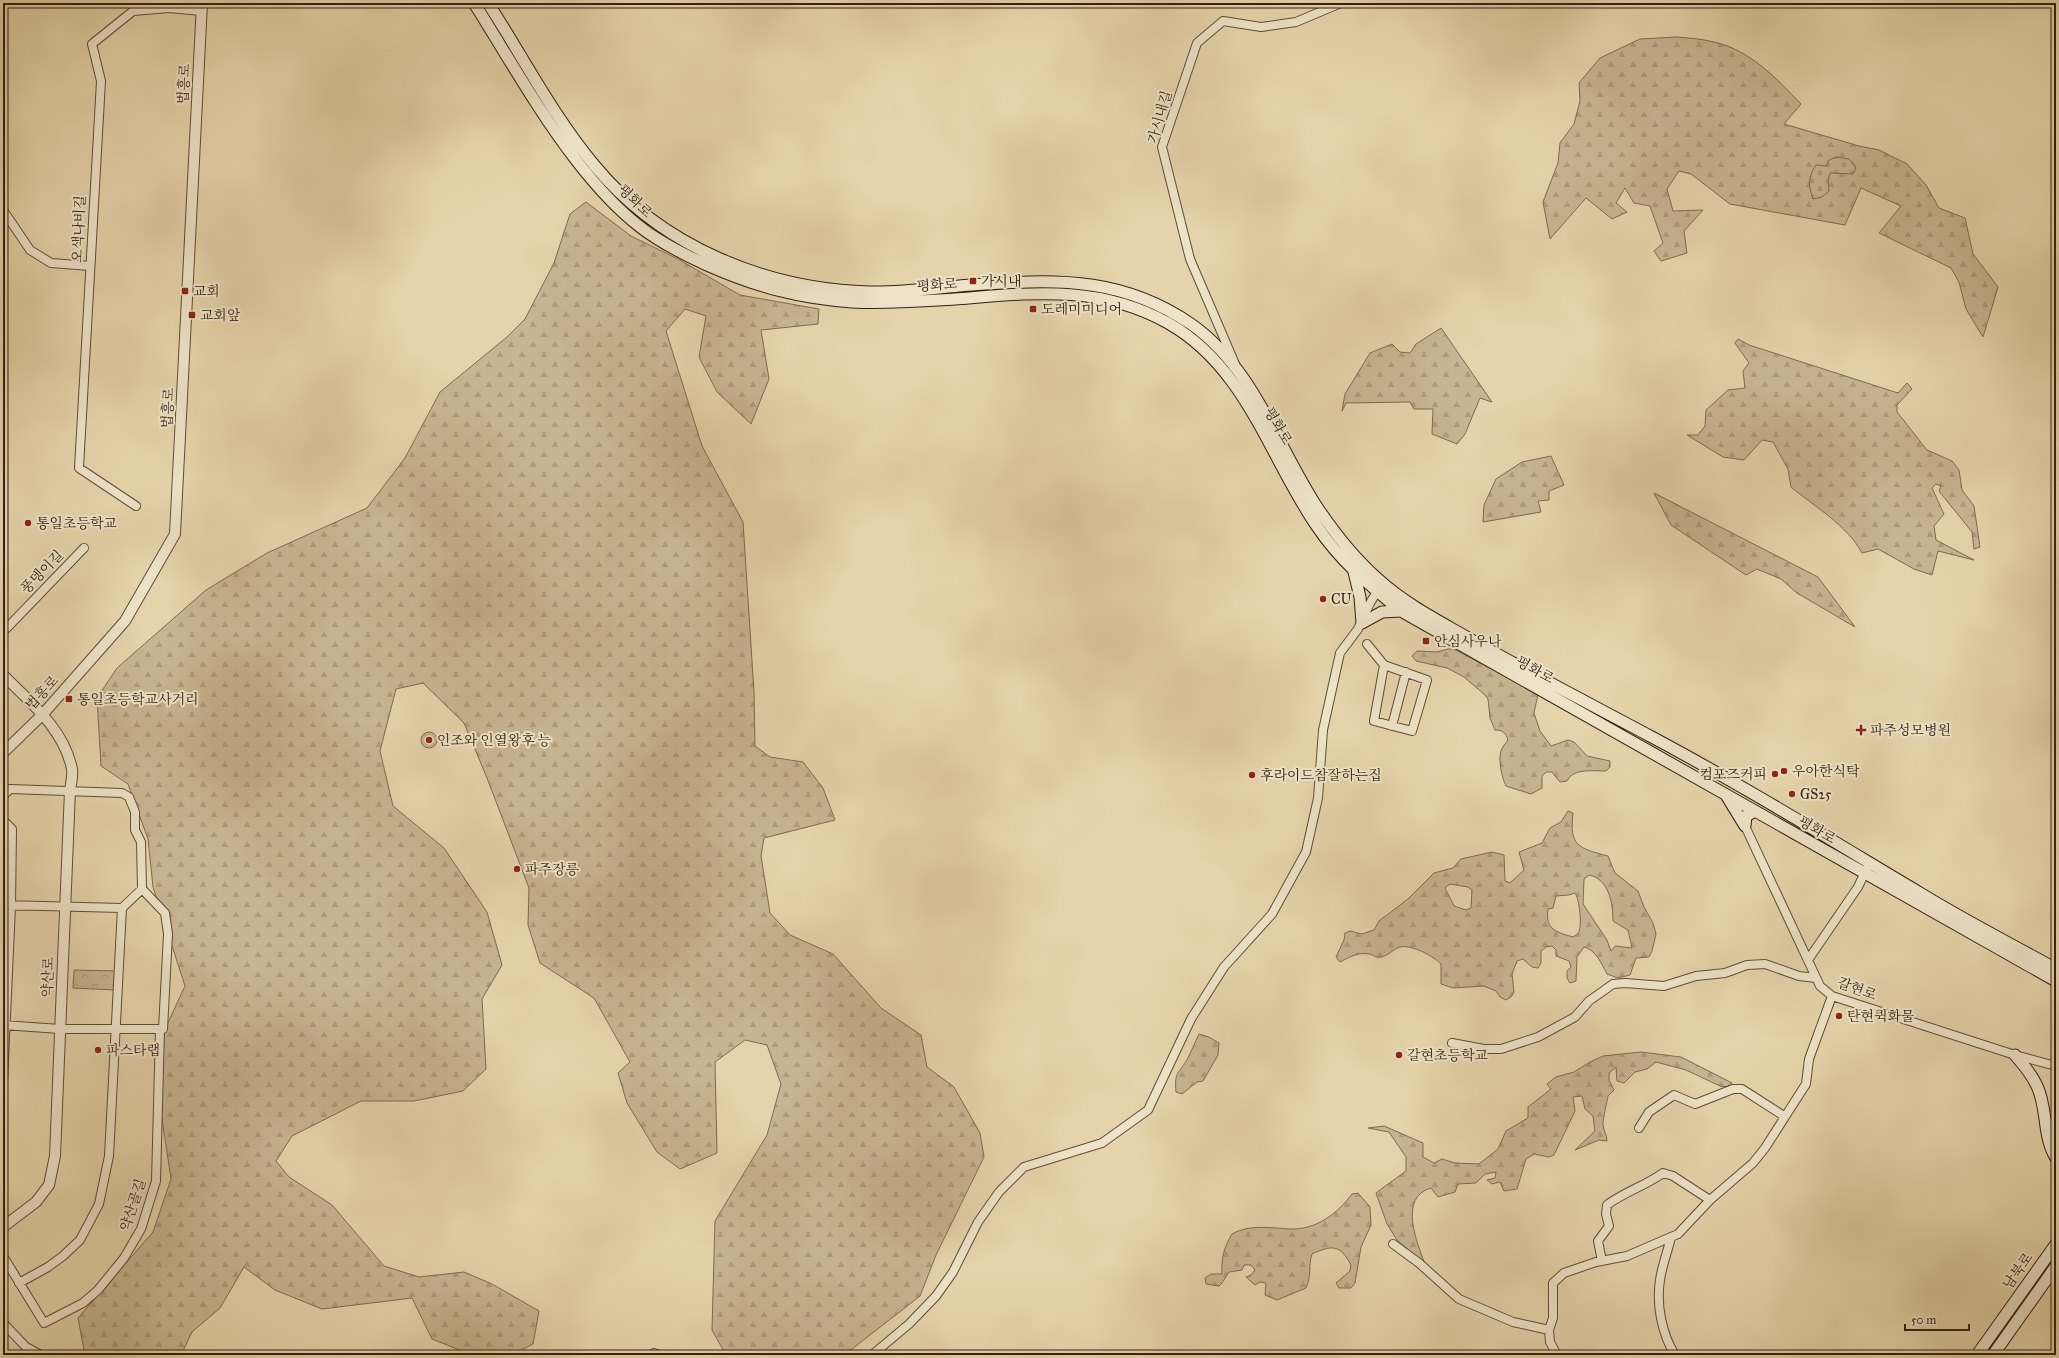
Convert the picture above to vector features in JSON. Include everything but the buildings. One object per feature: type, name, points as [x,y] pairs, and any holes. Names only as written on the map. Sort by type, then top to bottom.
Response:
[{"type":"main road","name":"평화로","points":[[474,3],[552,127],[577,162],[628,217],[642,229],[684,254],[746,282],[796,295],[854,302],[885,303],[1045,292],[1072,294],[1106,298],[1122,303],[1168,323],[1199,346],[1239,391],[1269,439],[1316,526],[1354,571],[1417,609],[1654,738],[1920,893],[2056,969]]},
{"type":"main road","name":"평화로","points":[[488,3],[551,105],[597,169],[642,214],[664,229],[698,248],[728,262],[793,283],[831,289],[907,292],[968,285],[1036,281],[1081,282],[1116,290],[1145,299],[1194,326],[1237,368],[1257,399],[1316,505],[1333,530],[1401,611],[1724,793],[1864,874],[2056,981]]},
{"type":"main road","points":[[1354,571],[1360,597],[1362,623],[1382,612],[1401,611]]},
{"type":"main road","points":[[1724,793],[1745,826]]},
{"type":"main road","points":[[1745,826],[1746,816],[1755,811]]},
{"type":"main road","points":[[2015,1055],[2037,1086],[2043,1108],[2046,1137],[2056,1158]]},
{"type":"main road","name":"남북로","points":[[1977,1355],[2056,1244]]},
{"type":"main road","name":"남북로","points":[[1993,1355],[2056,1266]]},
{"type":"street","name":"가시내길","points":[[1237,368],[1190,259],[1162,147],[1196,43],[1223,21],[1261,27],[1296,22],[1341,3]]},
{"type":"street","name":"오색나비길","points":[[136,506],[79,468],[101,81],[92,44],[134,11],[202,7]]},
{"type":"street","name":"법흥로","points":[[3,753],[43,714],[125,621],[175,534],[202,7]]},
{"type":"street","points":[[3,210],[30,250],[51,263],[90,266]]},
{"type":"street","name":"풍뎅이길","points":[[3,632],[84,548]]},
{"type":"street","points":[[872,1355],[909,1324],[936,1296],[953,1272],[978,1222],[999,1192],[1024,1167],[1102,1144],[1148,1110],[1191,1018],[1224,967],[1272,914],[1306,852],[1318,798],[1323,730],[1340,653],[1362,623],[1380,587]]},
{"type":"street","points":[[1367,644],[1384,664],[1427,680],[1412,731],[1374,721],[1384,664]]},
{"type":"street","points":[[1392,726],[1406,672]]},
{"type":"street","name":"약산로","points":[[3,676],[43,714],[64,745],[72,770],[55,1156],[49,1185],[36,1202],[3,1227]]},
{"type":"street","points":[[3,796],[10,789],[122,793],[129,797],[135,812],[135,830],[141,842],[142,889],[122,908],[109,1156],[99,1204],[80,1240],[63,1256],[48,1267],[19,1283]]},
{"type":"street","points":[[3,820],[12,828],[7,906],[3,1082]]},
{"type":"street","name":"갈현로","points":[[1745,826],[1820,986],[1832,996],[2015,1055],[2056,1066]]},
{"type":"street","points":[[1808,960],[1858,888],[1870,863]]},
{"type":"street","name":"약산골길","points":[[3,1256],[44,1323],[83,1303],[98,1290],[134,1243],[144,1222],[156,1181],[160,1029],[163,1028],[168,934],[165,913],[142,889]]},
{"type":"street","points":[[7,906],[122,908]]},
{"type":"street","points":[[1452,1043],[1484,1049],[1501,1049],[1538,1037],[1575,1017],[1590,1001],[1613,984],[1625,983],[1664,986],[1696,976],[1725,973],[1747,964],[1765,964],[1799,976],[1816,978]]},
{"type":"street","points":[[1557,1355],[1550,1342],[1549,1330],[1553,1318],[1553,1284],[1564,1273],[1602,1261],[1627,1256],[1678,1234],[1710,1200],[1753,1163],[1765,1148],[1784,1116],[1806,1084],[1809,1059],[1832,996]]},
{"type":"street","points":[[4,1025],[60,1029],[160,1029]]},
{"type":"street","points":[[1639,1128],[1649,1112],[1674,1095],[1695,1104],[1733,1089],[1742,1089],[1784,1116]]},
{"type":"street","points":[[1602,1261],[1598,1241],[1609,1226],[1606,1214],[1607,1205],[1620,1196],[1646,1185],[1663,1173],[1673,1176],[1710,1200]]},
{"type":"street","points":[[1671,1237],[1660,1279],[1660,1305],[1666,1341],[1675,1355]]},
{"type":"street","points":[[1393,1244],[1419,1263],[1459,1299],[1513,1322],[1549,1330]]},
{"type":"street","points":[[3,1323],[26,1347],[41,1355]]},
{"type":"street","points":[[651,1355],[654,1353],[660,1355]]},
{"type":"green space","points":[[1677,37],[1714,42],[1727,46],[1751,59],[1782,85],[1801,104],[1784,124],[1859,146],[1879,150],[1907,164],[1926,185],[1939,208],[1965,218],[1973,254],[1998,287],[1983,337],[1966,309],[1959,282],[1951,268],[1879,233],[1901,206],[1861,188],[1845,225],[1730,204],[1691,174],[1679,171],[1667,189],[1673,211],[1703,210],[1684,231],[1687,253],[1661,261],[1654,251],[1663,243],[1650,206],[1634,203],[1625,188],[1616,203],[1627,212],[1612,219],[1586,198],[1550,239],[1543,202],[1558,163],[1560,143],[1574,124],[1580,101],[1579,83],[1600,58],[1640,39]]},
{"type":"green space","points":[[1836,157],[1849,159],[1856,168],[1853,174],[1830,173],[1828,181],[1829,191],[1822,197],[1813,199],[1810,189],[1810,177],[1813,169],[1816,165],[1826,166],[1829,160]]},
{"type":"green space","points":[[586,202],[631,236],[678,259],[740,295],[819,309],[818,324],[761,330],[769,379],[751,424],[717,392],[699,357],[706,316],[685,309],[666,331],[702,446],[743,522],[754,692],[755,746],[770,757],[803,762],[823,788],[835,820],[764,838],[761,856],[770,913],[790,935],[833,954],[881,1008],[921,1035],[927,1067],[954,1087],[980,1133],[984,1157],[936,1255],[920,1296],[852,1349],[837,1355],[726,1355],[712,1330],[715,1221],[767,1135],[781,1084],[767,1045],[745,1040],[715,1062],[717,1153],[680,1169],[657,1152],[627,1103],[618,1073],[630,1062],[594,998],[540,963],[528,925],[529,888],[487,778],[464,723],[423,683],[396,689],[380,751],[393,806],[444,848],[487,912],[502,965],[482,999],[486,1069],[463,1091],[414,1101],[361,1101],[292,1136],[276,1161],[289,1177],[332,1205],[384,1266],[419,1277],[464,1272],[492,1284],[539,1311],[533,1344],[511,1355],[472,1355],[432,1339],[412,1298],[322,1309],[275,1290],[244,1267],[220,1308],[192,1332],[181,1355],[85,1355],[78,1318],[153,1232],[171,1179],[156,1079],[165,1029],[185,986],[153,887],[148,839],[128,784],[101,766],[97,698],[117,668],[206,590],[267,553],[367,508],[405,458],[440,392],[507,337],[525,319],[554,263],[570,214]]},
{"type":"green space","points":[[1441,328],[1492,402],[1480,398],[1465,434],[1457,444],[1432,434],[1433,409],[1414,409],[1410,402],[1346,403],[1342,411],[1345,394],[1370,353],[1392,344],[1400,352],[1410,353],[1416,344]]},
{"type":"green space","points":[[1738,339],[1749,345],[1898,393],[1907,383],[1912,389],[1897,405],[1897,412],[1927,450],[1952,461],[1959,470],[1962,490],[1974,506],[1980,547],[1974,549],[1972,532],[1939,491],[1941,486],[1936,484],[1932,488],[1944,514],[1934,526],[1936,540],[1974,560],[1938,551],[1932,575],[1914,569],[1878,549],[1862,553],[1856,543],[1839,525],[1791,487],[1788,469],[1773,442],[1762,440],[1744,460],[1723,457],[1687,435],[1698,435],[1705,426],[1706,410],[1728,390],[1745,388],[1743,371],[1749,363],[1735,343]]},
{"type":"green space","points":[[1551,456],[1564,485],[1549,491],[1549,500],[1538,501],[1541,512],[1483,522],[1484,505],[1496,479],[1522,462]]},
{"type":"green space","points":[[1654,493],[1818,577],[1855,627],[1797,593],[1781,579],[1757,569],[1746,575],[1671,525]]},
{"type":"green space","points":[[1454,649],[1538,694],[1534,713],[1540,731],[1551,746],[1568,740],[1574,742],[1587,756],[1610,761],[1610,767],[1606,771],[1579,772],[1570,777],[1567,781],[1560,782],[1552,772],[1546,772],[1542,776],[1542,788],[1531,794],[1506,786],[1500,764],[1500,755],[1508,740],[1504,732],[1495,730],[1490,718],[1488,699],[1464,677],[1447,668],[1416,661],[1412,656],[1417,651],[1437,652]]},
{"type":"green space","name":"인조와 인열왕후 능","points":[[426,732],[432,732],[437,737],[435,746],[432,748],[426,748],[421,743],[421,737]]},
{"type":"green space","points":[[1568,811],[1573,813],[1572,824],[1574,839],[1583,848],[1589,851],[1608,856],[1615,873],[1638,891],[1644,907],[1653,923],[1656,934],[1652,951],[1649,957],[1636,958],[1630,975],[1618,978],[1607,974],[1595,954],[1584,947],[1577,957],[1576,981],[1570,983],[1567,978],[1567,971],[1571,967],[1569,961],[1556,956],[1556,950],[1552,946],[1546,947],[1541,951],[1541,963],[1538,968],[1532,967],[1523,959],[1517,961],[1512,974],[1514,992],[1511,997],[1506,1000],[1500,997],[1496,991],[1484,986],[1453,988],[1441,984],[1441,964],[1428,954],[1410,947],[1400,947],[1381,957],[1361,954],[1354,955],[1340,962],[1336,957],[1344,940],[1345,933],[1350,931],[1362,934],[1374,930],[1379,921],[1408,899],[1434,873],[1453,868],[1461,859],[1492,852],[1504,855],[1505,881],[1510,883],[1524,870],[1519,852],[1542,843],[1550,828],[1561,822]],"holes":[[[1589,875],[1596,877],[1601,881],[1611,900],[1613,921],[1628,930],[1632,948],[1615,946],[1611,951],[1607,940],[1583,904],[1584,879]],[[1450,884],[1468,887],[1472,890],[1471,908],[1466,910],[1454,906],[1445,888]],[[1575,893],[1580,913],[1579,930],[1573,937],[1553,929],[1548,922],[1548,909],[1553,908],[1556,896]]]},
{"type":"green space","points":[[74,970],[117,971],[115,990],[73,988]]},
{"type":"green space","points":[[1199,1034],[1209,1037],[1219,1043],[1218,1055],[1203,1081],[1197,1082],[1182,1094],[1176,1092],[1176,1080],[1178,1073],[1188,1058]]},
{"type":"green space","points":[[1641,1052],[1681,1057],[1732,1083],[1727,1087],[1720,1086],[1686,1070],[1656,1062],[1647,1069],[1635,1072],[1624,1083],[1617,1081],[1616,1067],[1609,1073],[1609,1080],[1614,1090],[1608,1096],[1603,1120],[1607,1141],[1599,1140],[1575,1150],[1595,1131],[1593,1116],[1585,1109],[1582,1096],[1573,1097],[1575,1111],[1554,1155],[1549,1157],[1534,1154],[1526,1159],[1517,1189],[1504,1191],[1500,1182],[1492,1184],[1487,1180],[1495,1178],[1496,1172],[1485,1174],[1476,1183],[1458,1184],[1455,1192],[1438,1197],[1431,1188],[1421,1193],[1415,1201],[1412,1210],[1415,1233],[1425,1264],[1397,1240],[1387,1224],[1376,1193],[1406,1171],[1406,1157],[1389,1132],[1368,1128],[1384,1126],[1423,1143],[1423,1157],[1434,1163],[1442,1159],[1455,1163],[1479,1164],[1498,1149],[1506,1131],[1528,1118],[1528,1107],[1551,1089],[1547,1084],[1556,1077],[1574,1072],[1603,1056]]},
{"type":"green space","points":[[1358,1193],[1370,1207],[1371,1225],[1361,1247],[1355,1283],[1351,1288],[1339,1288],[1336,1283],[1350,1271],[1351,1265],[1343,1253],[1335,1248],[1325,1249],[1312,1254],[1309,1279],[1306,1288],[1277,1300],[1265,1295],[1266,1283],[1260,1282],[1255,1285],[1246,1277],[1251,1275],[1255,1270],[1251,1265],[1244,1265],[1242,1270],[1229,1272],[1219,1286],[1206,1284],[1205,1278],[1211,1274],[1222,1274],[1224,1253],[1232,1234],[1253,1228],[1300,1229],[1309,1227],[1333,1214],[1352,1194]]},
{"type":"place","name":"가시내","points":[[973,281]]},
{"type":"place","name":"교회","points":[[185,291]]},
{"type":"place","name":"도레미미디어","points":[[1033,309]]},
{"type":"place","name":"교회앞","points":[[192,315]]},
{"type":"place","name":"통일초등학교","points":[[28,523]]},
{"type":"place","name":"CU","points":[[1323,599]]},
{"type":"place","name":"안심사우나","points":[[1426,641]]},
{"type":"place","name":"통일초등학교사거리","points":[[69,699]]},
{"type":"place","name":"파주성모병원","points":[[1861,730]]},
{"type":"place","name":"인조와 인열왕후 능","points":[[429,740]]},
{"type":"place","name":"우아한식탁","points":[[1784,771]]},
{"type":"place","name":"컴포즈커피","points":[[1775,774]]},
{"type":"place","name":"후라이드참잘하는집","points":[[1252,775]]},
{"type":"place","name":"GS25","points":[[1792,794]]},
{"type":"place","name":"파주장릉","points":[[517,869]]},
{"type":"place","name":"탄현퀵화물","points":[[1839,1016]]},
{"type":"place","name":"파스타랩","points":[[98,1050]]},
{"type":"place","name":"갈현초등학교","points":[[1399,1055]]}]
